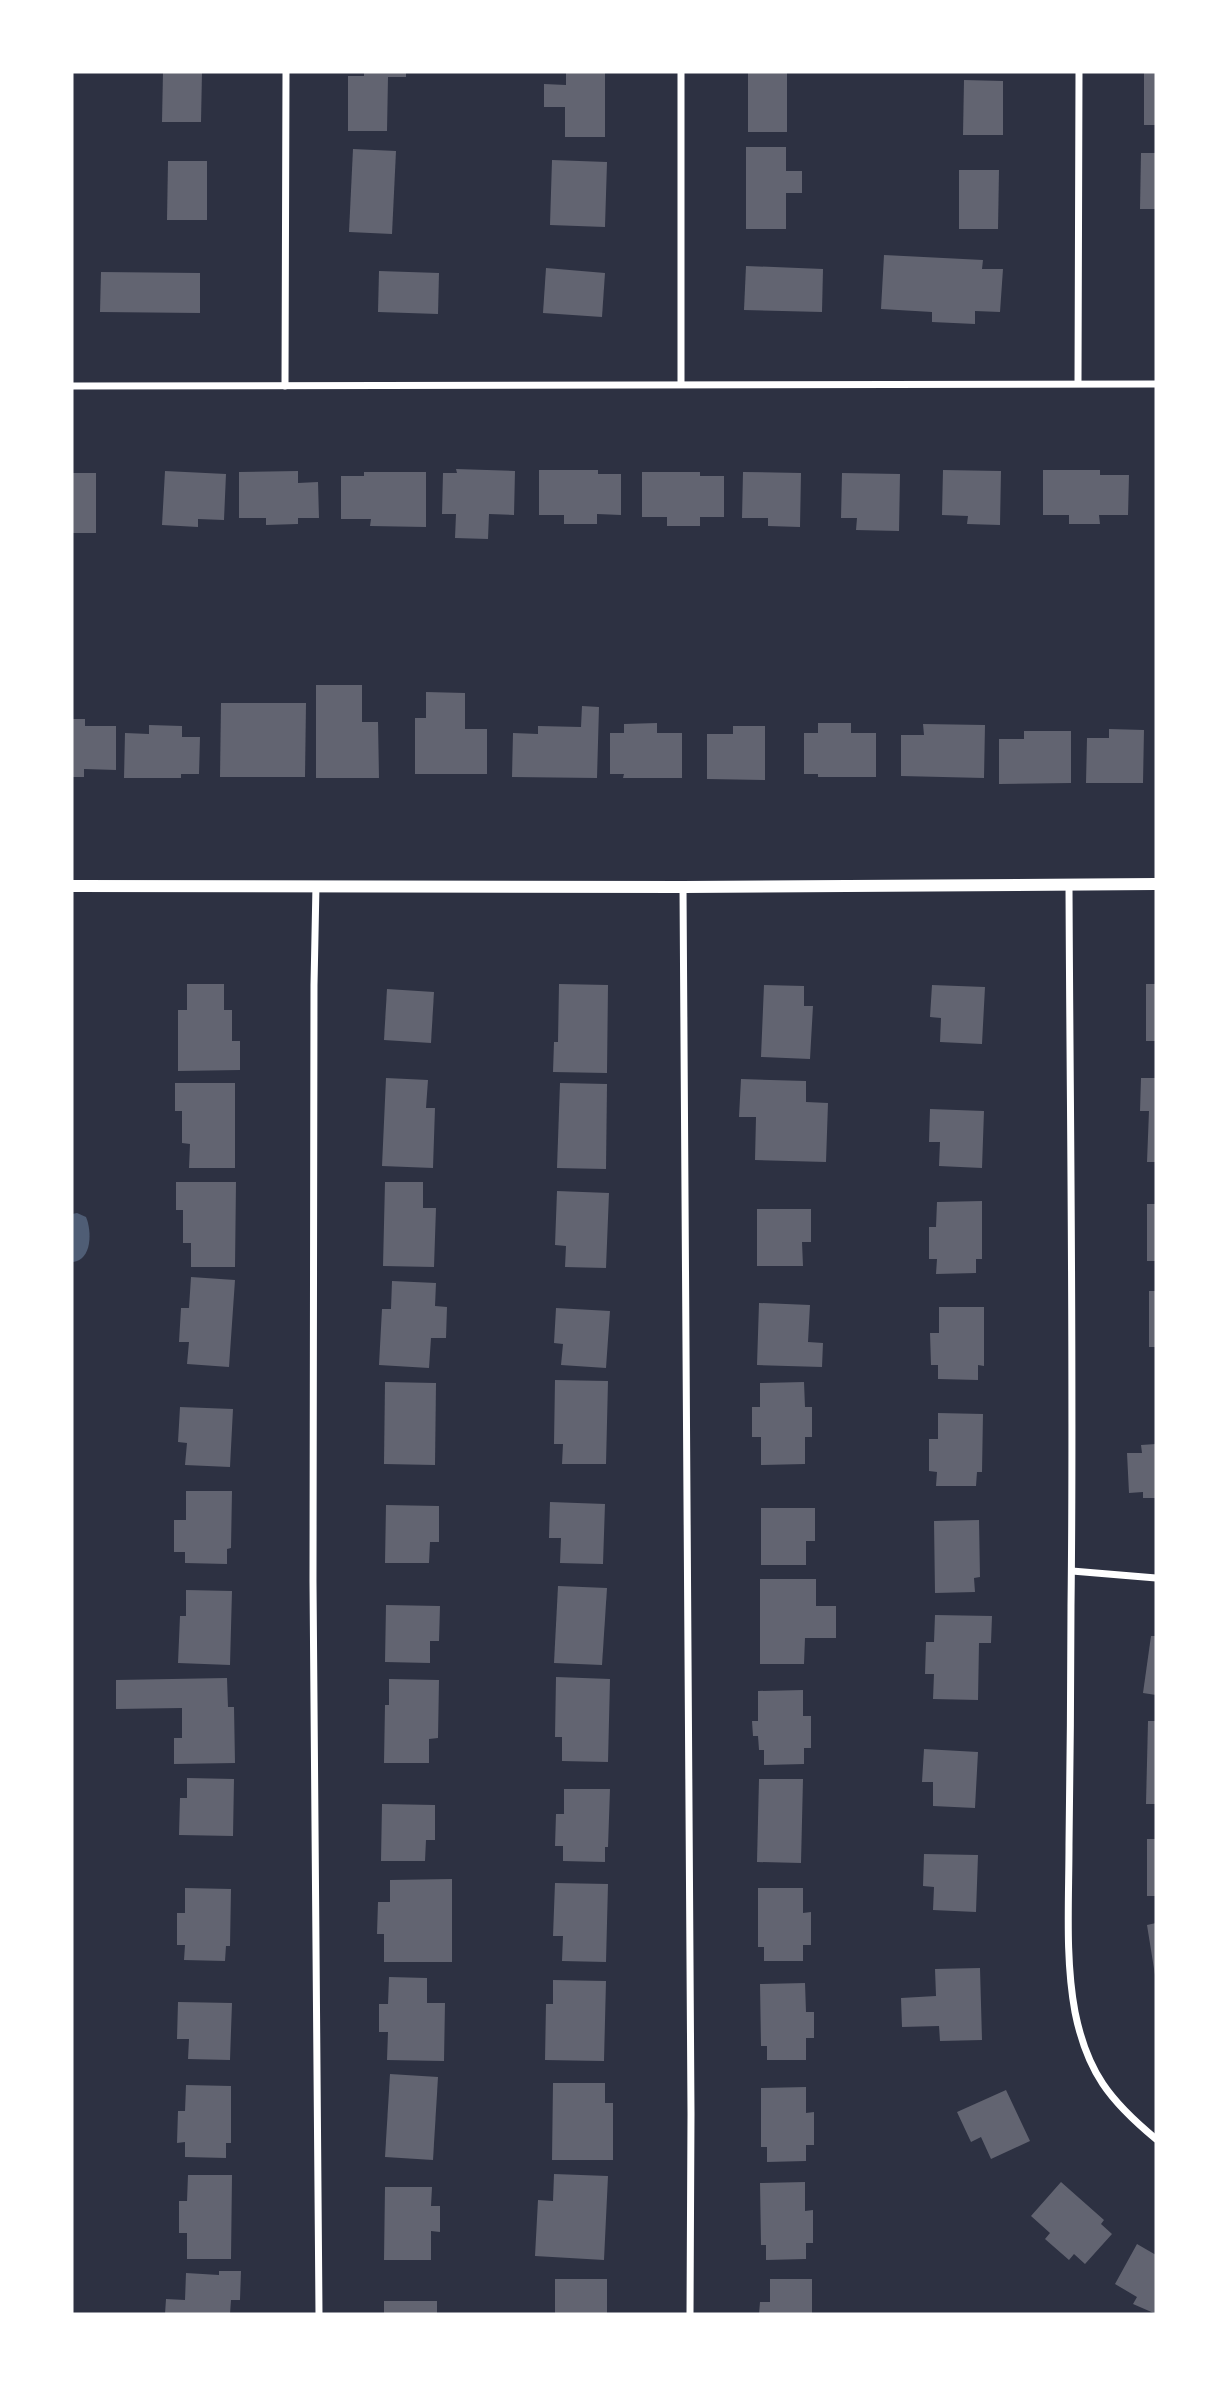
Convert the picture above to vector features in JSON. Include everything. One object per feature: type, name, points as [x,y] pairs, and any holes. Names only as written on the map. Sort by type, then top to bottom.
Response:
[{"type":"street","points":[[285,386],[286,72]]},
{"type":"street","points":[[681,72],[681,383]]},
{"type":"street","points":[[1078,383],[1079,72]]},
{"type":"street","points":[[72,386],[1156,384]]},
{"type":"street","points":[[1069,884],[1071,1980],[1075,2010],[1090,2061],[1103,2086],[1117,2105],[1156,2139]]},
{"type":"street","points":[[72,886],[683,887],[1156,884]]},
{"type":"street","points":[[316,885],[313,1581],[319,2314]]},
{"type":"street","points":[[683,887],[690,2314]]},
{"type":"street","points":[[1072,1571],[1156,1578]]},
{"type":"water","points":[[72,1214],[86,1217],[90,1237],[84,1256],[73,1262]]},
{"type":"building","points":[[163,72],[202,72],[201,122],[162,122]]},
{"type":"building","points":[[364,72],[406,72],[406,77],[388,77],[387,131],[348,131],[348,76],[364,76]]},
{"type":"building","points":[[566,72],[605,72],[605,137],[565,137],[565,107],[544,107],[544,84],[566,85]]},
{"type":"building","points":[[748,72],[787,72],[787,132],[748,132]]},
{"type":"building","points":[[1144,72],[1156,72],[1156,125],[1144,125]]},
{"type":"building","points":[[964,80],[1003,81],[1003,135],[963,135]]},
{"type":"building","points":[[746,147],[786,147],[786,171],[802,171],[802,193],[786,193],[786,229],[746,229]]},
{"type":"building","points":[[353,149],[396,151],[392,234],[349,232]]},
{"type":"building","points":[[1141,153],[1156,153],[1156,209],[1140,209]]},
{"type":"building","points":[[552,160],[607,162],[605,227],[550,225]]},
{"type":"building","points":[[168,161],[207,161],[207,220],[167,220]]},
{"type":"building","points":[[959,170],[999,170],[998,229],[959,229]]},
{"type":"building","points":[[884,255],[983,260],[982,269],[1003,269],[1000,312],[975,311],[975,324],[932,322],[932,312],[881,309]]},
{"type":"building","points":[[746,266],[823,269],[822,312],[744,310]]},
{"type":"building","points":[[546,268],[605,273],[602,317],[543,313]]},
{"type":"building","points":[[379,271],[439,273],[438,314],[378,312]]},
{"type":"building","points":[[101,272],[200,273],[200,313],[100,312]]},
{"type":"building","points":[[456,469],[515,471],[514,515],[489,514],[488,539],[455,538],[456,514],[442,514],[443,473],[457,473]]},
{"type":"building","points":[[539,470],[598,470],[598,474],[621,474],[621,515],[597,514],[597,524],[564,524],[564,515],[539,515]]},
{"type":"building","points":[[943,470],[1001,471],[1000,525],[967,524],[968,516],[942,515]]},
{"type":"building","points":[[1043,470],[1100,470],[1100,475],[1129,475],[1128,515],[1099,515],[1100,524],[1069,524],[1069,515],[1043,515]]},
{"type":"building","points":[[165,471],[226,474],[224,520],[198,519],[198,527],[162,525]]},
{"type":"building","points":[[298,471],[298,483],[318,482],[319,518],[298,518],[298,524],[266,525],[266,518],[239,518],[239,472]]},
{"type":"building","points":[[364,472],[426,472],[426,527],[370,526],[371,519],[341,519],[341,476],[364,476]]},
{"type":"building","points":[[642,472],[700,472],[700,476],[724,476],[724,517],[700,517],[700,526],[667,526],[667,517],[642,517]]},
{"type":"building","points":[[743,472],[801,473],[800,527],[768,526],[768,518],[742,518]]},
{"type":"building","points":[[72,473],[96,473],[96,533],[72,533]]},
{"type":"building","points":[[842,473],[900,474],[899,531],[856,530],[857,518],[841,518]]},
{"type":"building","points":[[316,685],[362,685],[362,722],[378,722],[379,778],[316,778]]},
{"type":"building","points":[[426,692],[465,693],[465,729],[487,729],[487,774],[415,774],[415,718],[426,718]]},
{"type":"building","points":[[221,703],[306,703],[305,777],[220,777]]},
{"type":"building","points":[[582,706],[599,707],[597,778],[512,777],[513,733],[538,734],[538,726],[581,727]]},
{"type":"building","points":[[72,719],[85,719],[85,726],[116,726],[116,770],[84,769],[84,777],[72,777]]},
{"type":"building","points":[[657,723],[657,733],[682,733],[682,778],[623,778],[624,774],[610,774],[610,733],[624,733],[624,724]]},
{"type":"building","points":[[818,723],[851,723],[851,733],[876,733],[876,777],[818,777],[818,774],[804,774],[804,733],[818,733]]},
{"type":"building","points":[[923,724],[985,725],[984,778],[901,776],[901,735],[924,735]]},
{"type":"building","points":[[149,725],[182,726],[182,737],[200,737],[199,774],[181,774],[181,778],[124,778],[125,733],[149,734]]},
{"type":"building","points":[[733,726],[765,726],[765,780],[707,779],[707,734],[733,734]]},
{"type":"building","points":[[1109,729],[1144,730],[1143,783],[1086,783],[1087,738],[1109,738]]},
{"type":"building","points":[[1024,731],[1071,731],[1071,783],[999,784],[999,739],[1024,739]]},
{"type":"building","points":[[187,984],[224,984],[224,1010],[232,1010],[232,1041],[240,1041],[240,1070],[178,1071],[178,1010],[187,1010]]},
{"type":"building","points":[[559,984],[608,985],[607,1073],[553,1072],[554,1042],[558,1042]]},
{"type":"building","points":[[1146,984],[1156,984],[1156,1041],[1146,1041]]},
{"type":"building","points":[[764,985],[804,986],[804,1006],[813,1006],[810,1059],[761,1057]]},
{"type":"building","points":[[932,985],[985,987],[982,1044],[940,1042],[941,1018],[930,1017]]},
{"type":"building","points":[[387,989],[434,992],[431,1043],[384,1040]]},
{"type":"building","points":[[386,1078],[428,1080],[426,1108],[435,1108],[433,1168],[382,1166]]},
{"type":"building","points":[[1141,1078],[1156,1078],[1156,1162],[1147,1162],[1149,1111],[1140,1111]]},
{"type":"building","points":[[741,1079],[806,1081],[806,1102],[828,1103],[826,1162],[755,1160],[756,1117],[739,1117]]},
{"type":"building","points":[[175,1083],[235,1083],[235,1168],[189,1168],[190,1144],[182,1143],[182,1111],[175,1111]]},
{"type":"building","points":[[560,1083],[607,1084],[606,1169],[557,1168]]},
{"type":"building","points":[[930,1109],[984,1111],[982,1168],[939,1166],[940,1142],[929,1142]]},
{"type":"building","points":[[176,1182],[236,1182],[235,1267],[191,1267],[191,1243],[183,1243],[183,1210],[176,1210]]},
{"type":"building","points":[[385,1182],[423,1182],[423,1208],[436,1208],[434,1267],[383,1266]]},
{"type":"building","points":[[557,1191],[609,1193],[606,1268],[565,1267],[566,1246],[555,1245]]},
{"type":"building","points":[[982,1201],[982,1259],[976,1259],[976,1273],[936,1274],[937,1259],[929,1259],[929,1227],[936,1227],[937,1202]]},
{"type":"building","points":[[1147,1204],[1156,1204],[1156,1261],[1147,1261]]},
{"type":"building","points":[[757,1209],[811,1209],[811,1242],[802,1242],[803,1266],[757,1266]]},
{"type":"building","points":[[191,1277],[235,1280],[229,1367],[187,1364],[189,1342],[179,1342],[181,1308],[189,1308]]},
{"type":"building","points":[[392,1281],[436,1283],[435,1306],[447,1307],[446,1338],[431,1338],[429,1368],[379,1365],[382,1309],[391,1309]]},
{"type":"building","points":[[1149,1291],[1156,1291],[1156,1347],[1149,1347]]},
{"type":"building","points":[[759,1303],[810,1305],[808,1342],[823,1343],[822,1367],[757,1365]]},
{"type":"building","points":[[939,1307],[984,1307],[984,1366],[978,1365],[978,1380],[938,1379],[938,1365],[931,1365],[930,1333],[939,1333]]},
{"type":"building","points":[[556,1308],[610,1311],[606,1368],[561,1365],[563,1344],[554,1343]]},
{"type":"building","points":[[555,1380],[608,1381],[606,1464],[562,1464],[563,1444],[554,1444]]},
{"type":"building","points":[[385,1382],[436,1383],[435,1465],[384,1464]]},
{"type":"building","points":[[804,1382],[805,1407],[812,1407],[812,1437],[805,1437],[805,1464],[761,1465],[761,1437],[752,1437],[752,1407],[760,1407],[760,1383]]},
{"type":"building","points":[[180,1407],[233,1409],[230,1467],[185,1465],[187,1443],[178,1442]]},
{"type":"building","points":[[938,1413],[983,1414],[982,1472],[977,1472],[976,1486],[936,1486],[937,1472],[929,1471],[929,1439],[938,1439]]},
{"type":"building","points":[[1156,1444],[1156,1498],[1143,1498],[1143,1492],[1129,1493],[1127,1453],[1142,1453],[1141,1445]]},
{"type":"building","points":[[186,1491],[232,1491],[231,1548],[227,1549],[227,1564],[185,1563],[185,1552],[174,1552],[174,1520],[186,1520]]},
{"type":"building","points":[[550,1502],[605,1504],[603,1564],[560,1563],[561,1538],[549,1538]]},
{"type":"building","points":[[386,1505],[439,1506],[439,1542],[430,1542],[429,1563],[385,1563]]},
{"type":"building","points":[[761,1508],[815,1508],[815,1541],[806,1541],[806,1565],[761,1565]]},
{"type":"building","points":[[979,1520],[980,1577],[974,1578],[975,1592],[935,1593],[934,1521]]},
{"type":"building","points":[[760,1579],[816,1579],[816,1606],[836,1606],[836,1638],[805,1638],[804,1664],[760,1664]]},
{"type":"building","points":[[558,1586],[607,1588],[602,1665],[554,1663]]},
{"type":"building","points":[[186,1590],[232,1591],[230,1665],[178,1663],[180,1616],[186,1616]]},
{"type":"building","points":[[386,1605],[440,1606],[439,1641],[430,1641],[430,1663],[385,1662]]},
{"type":"building","points":[[935,1615],[992,1616],[991,1643],[979,1643],[978,1700],[933,1699],[934,1674],[925,1674],[926,1642],[934,1642]]},
{"type":"building","points":[[1151,1636],[1156,1636],[1156,1695],[1143,1693]]},
{"type":"building","points":[[556,1677],[610,1679],[608,1762],[562,1761],[562,1737],[555,1737]]},
{"type":"building","points":[[227,1678],[228,1707],[234,1707],[235,1763],[174,1764],[174,1738],[182,1738],[182,1708],[116,1709],[116,1680]]},
{"type":"building","points":[[389,1679],[439,1680],[438,1738],[429,1739],[429,1763],[384,1763],[385,1705],[389,1705]]},
{"type":"building","points":[[803,1690],[803,1716],[811,1716],[811,1748],[804,1748],[804,1764],[764,1765],[764,1750],[759,1750],[758,1736],[753,1736],[752,1721],[758,1721],[758,1691]]},
{"type":"building","points":[[1148,1721],[1156,1721],[1156,1804],[1146,1804]]},
{"type":"building","points":[[924,1749],[978,1752],[975,1808],[933,1806],[933,1782],[922,1782]]},
{"type":"building","points":[[187,1778],[234,1779],[233,1836],[179,1835],[180,1798],[187,1798]]},
{"type":"building","points":[[759,1779],[803,1779],[801,1863],[757,1862]]},
{"type":"building","points":[[564,1789],[610,1789],[605,1862],[563,1861],[563,1846],[555,1846],[556,1814],[564,1814]]},
{"type":"building","points":[[382,1804],[435,1805],[435,1840],[426,1840],[425,1861],[381,1861]]},
{"type":"building","points":[[1147,1839],[1156,1839],[1156,1896],[1147,1896]]},
{"type":"building","points":[[924,1854],[978,1855],[976,1912],[933,1910],[934,1887],[923,1886]]},
{"type":"building","points":[[452,1879],[452,1962],[384,1962],[384,1934],[377,1934],[378,1902],[390,1902],[390,1880]]},
{"type":"building","points":[[555,1883],[608,1884],[606,1962],[562,1961],[563,1936],[553,1936]]},
{"type":"building","points":[[185,1888],[231,1889],[230,1946],[226,1946],[225,1961],[184,1960],[185,1945],[177,1945],[177,1913],[185,1913]]},
{"type":"building","points":[[758,1888],[803,1888],[803,1913],[811,1912],[811,1945],[803,1945],[803,1961],[764,1961],[764,1947],[758,1947]]},
{"type":"building","points":[[1156,1923],[1156,1975],[1155,1975],[1147,1925]]},
{"type":"building","points":[[980,1968],[982,2040],[940,2041],[939,2026],[902,2027],[901,1998],[936,1996],[935,1969]]},
{"type":"building","points":[[389,1977],[427,1978],[427,2003],[445,2003],[444,2061],[387,2060],[388,2032],[379,2032],[379,2004],[388,2004]]},
{"type":"building","points":[[553,1980],[606,1981],[604,2061],[545,2060],[546,2004],[553,2004]]},
{"type":"building","points":[[805,1983],[806,2012],[814,2012],[814,2038],[806,2038],[806,2060],[767,2060],[767,2046],[761,2046],[760,1984]]},
{"type":"building","points":[[178,2002],[232,2003],[230,2060],[188,2059],[189,2039],[177,2039]]},
{"type":"building","points":[[390,2074],[438,2077],[433,2160],[385,2157]]},
{"type":"building","points":[[553,2083],[605,2083],[605,2103],[613,2103],[613,2160],[552,2160]]},
{"type":"building","points":[[186,2085],[231,2086],[231,2143],[226,2143],[226,2158],[185,2157],[185,2142],[177,2143],[178,2111],[185,2111]]},
{"type":"building","points":[[806,2087],[806,2113],[814,2112],[814,2145],[806,2145],[806,2161],[767,2162],[767,2147],[761,2147],[761,2088]]},
{"type":"building","points":[[1006,2090],[1030,2141],[991,2159],[981,2137],[971,2142],[957,2112]]},
{"type":"building","points":[[554,2174],[608,2176],[604,2260],[535,2256],[538,2200],[553,2201]]},
{"type":"building","points":[[188,2175],[232,2175],[231,2259],[187,2259],[187,2233],[179,2233],[179,2201],[187,2201]]},
{"type":"building","points":[[805,2182],[805,2211],[813,2210],[813,2243],[806,2243],[806,2259],[766,2260],[766,2245],[761,2245],[760,2183]]},
{"type":"building","points":[[1061,2182],[1104,2220],[1101,2224],[1112,2234],[1085,2264],[1074,2254],[1069,2260],[1045,2239],[1050,2233],[1031,2216]]},
{"type":"building","points":[[385,2187],[432,2187],[431,2206],[440,2206],[440,2232],[431,2231],[431,2260],[384,2260]]},
{"type":"building","points":[[1137,2244],[1156,2255],[1156,2314],[1133,2304],[1137,2297],[1115,2284]]},
{"type":"building","points":[[219,2271],[241,2271],[240,2300],[231,2300],[230,2314],[165,2314],[166,2299],[185,2300],[186,2273],[219,2275]]},
{"type":"building","points":[[555,2279],[607,2279],[607,2314],[555,2314]]},
{"type":"building","points":[[770,2279],[812,2279],[812,2314],[759,2314],[760,2302],[770,2302]]},
{"type":"building","points":[[384,2301],[437,2301],[437,2314],[384,2314]]}]
